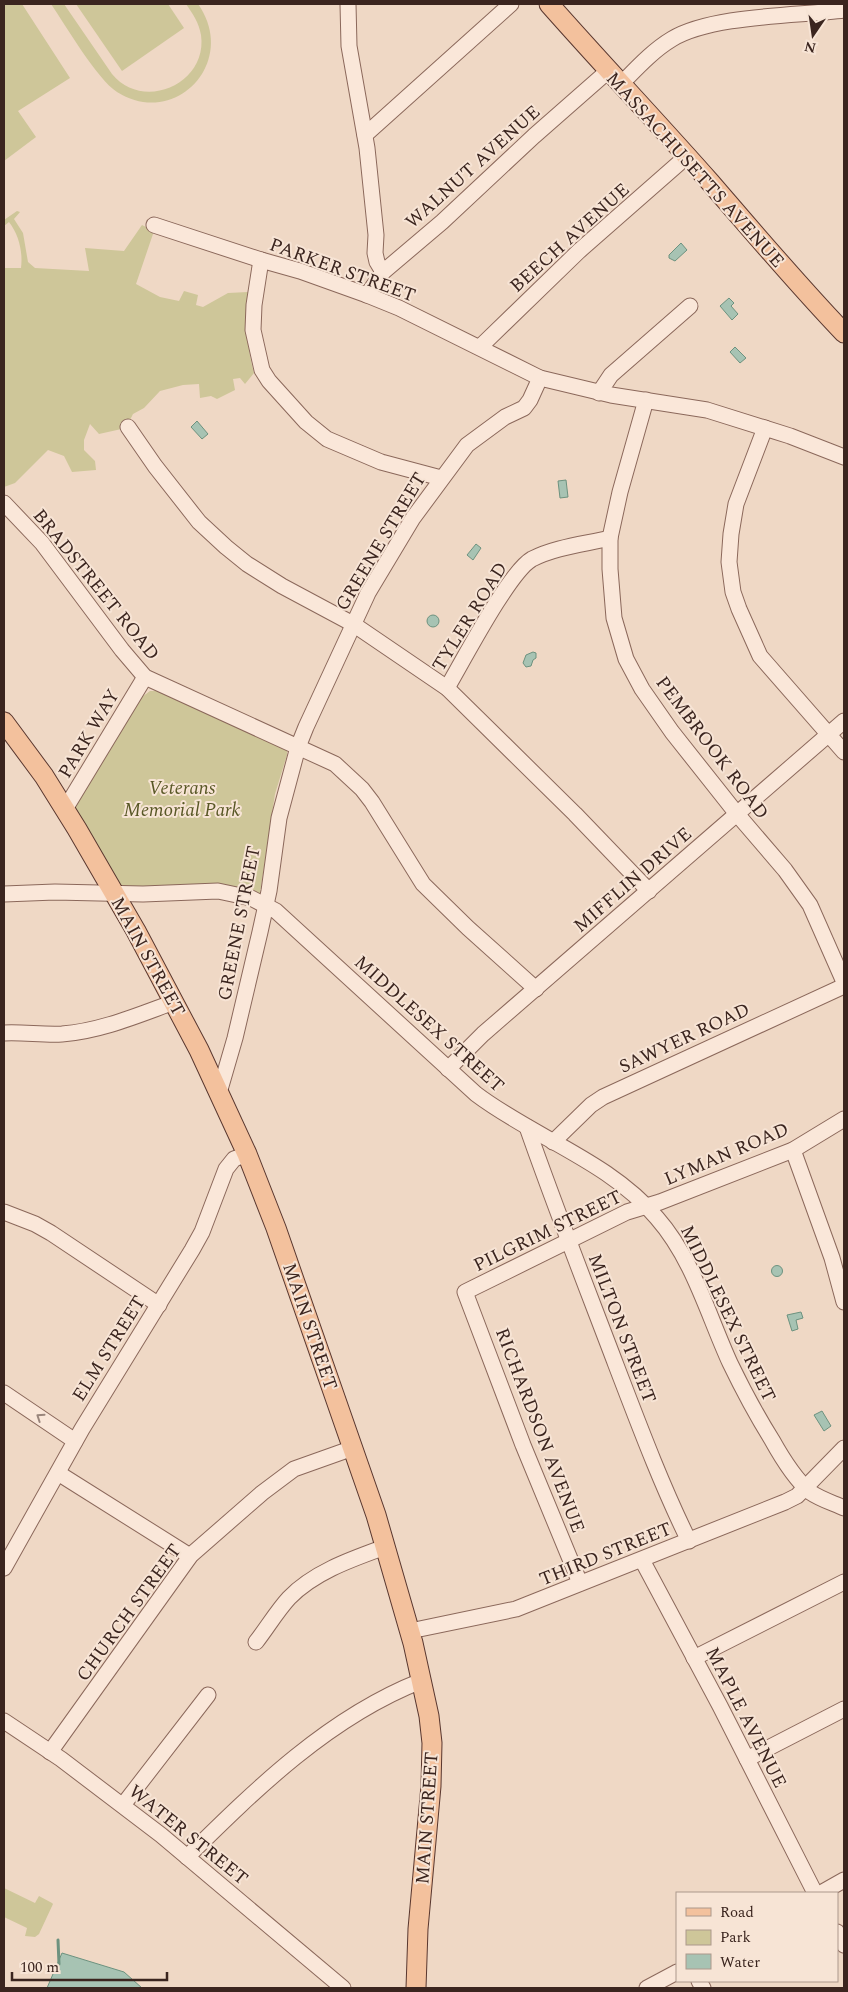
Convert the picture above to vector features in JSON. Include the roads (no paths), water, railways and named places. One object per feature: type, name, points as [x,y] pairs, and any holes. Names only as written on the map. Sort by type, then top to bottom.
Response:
[{"type":"main road","name":"MASSACHUSETTS AVENUE","points":[[549,4],[819,308],[844,333]]},
{"type":"main road","name":"MAIN STREET","points":[[4,722],[44,776],[65,809],[114,893],[199,1050],[247,1154],[276,1228],[353,1448],[410,1631],[429,1716],[432,1756],[430,1802],[418,1929],[416,1988]]},
{"type":"street","points":[[348,4],[349,46],[365,135],[376,235],[375,253],[377,262],[383,272]]},
{"type":"street","points":[[365,135],[511,4]]},
{"type":"street","name":"WALNUT AVENUE","points":[[367,295],[383,272],[455,210],[534,136],[662,46],[696,28],[739,21],[844,10]]},
{"type":"street","name":"BEECH AVENUE","points":[[480,347],[579,251],[686,157]]},
{"type":"street","name":"PARKER STREET","points":[[154,225],[260,260],[300,271],[367,295],[404,310],[540,378]]},
{"type":"street","points":[[260,260],[253,330],[262,370],[269,381],[306,422],[327,439],[381,462],[441,478]]},
{"type":"street","points":[[599,393],[611,375],[690,306]]},
{"type":"street","points":[[540,378],[599,393],[695,407],[765,428],[844,457]]},
{"type":"street","name":"GREENE STREET","points":[[219,1093],[235,1038],[266,905],[279,818],[298,747],[353,624],[400,539],[441,478],[467,445],[505,417],[524,408],[530,400],[540,378]]},
{"type":"street","name":"PEMBROOK ROAD","points":[[646,400],[620,492],[610,538],[610,569],[614,618],[626,659],[642,689],[672,732],[737,814],[785,870],[810,905],[844,982]]},
{"type":"street","points":[[128,428],[199,522],[226,547],[247,564],[282,586],[353,624],[448,688],[575,814],[649,891]]},
{"type":"street","points":[[765,428],[736,504],[730,534],[729,562],[733,592],[738,609],[760,656],[844,752]]},
{"type":"street","name":"BRADSTREET ROAD","points":[[4,503],[42,543],[122,650],[146,677],[335,764],[362,789],[423,884],[468,928],[536,989]]},
{"type":"street","name":"TYLER ROAD","points":[[448,688],[497,604],[521,569],[530,560],[544,554],[610,538]]},
{"type":"street","name":"PARK WAY","points":[[65,809],[146,677]]},
{"type":"street","name":"MIFFLIN DRIVE","points":[[448,1069],[484,1034],[844,721]]},
{"type":"street","name":"MIDDLESEX STREET","points":[[4,894],[218,891],[251,898],[282,916],[448,1069],[496,1109],[614,1179],[646,1206],[658,1219],[685,1260],[730,1363],[785,1462],[812,1493],[844,1508]]},
{"type":"street","name":"SAWYER ROAD","points":[[553,1142],[591,1105],[603,1097],[844,986]]},
{"type":"street","points":[[4,1033],[62,1034],[80,1032],[174,1002]]},
{"type":"street","name":"LYMAN ROAD","points":[[646,1206],[793,1150],[844,1119]]},
{"type":"street","name":"MILTON STREET","points":[[527,1127],[568,1242],[630,1404],[672,1507],[689,1541]]},
{"type":"street","points":[[793,1150],[832,1258],[844,1302]]},
{"type":"street","name":"ELM STREET","points":[[4,1568],[75,1441],[202,1232],[226,1169],[234,1159],[247,1154]]},
{"type":"street","name":"PILGRIM STREET","points":[[465,1292],[627,1212],[646,1206]]},
{"type":"street","points":[[4,1212],[35,1224],[51,1233],[159,1305]]},
{"type":"street","name":"RICHARDSON AVENUE","points":[[465,1292],[580,1583]]},
{"type":"street","points":[[4,1393],[75,1441]]},
{"type":"street","name":"CHURCH STREET","points":[[50,1752],[190,1556],[287,1473],[316,1460],[353,1448]]},
{"type":"street","name":"THIRD STREET","points":[[410,1631],[512,1610],[785,1502],[797,1496],[806,1488],[844,1448]]},
{"type":"street","points":[[58,1472],[190,1556]]},
{"type":"street","points":[[256,1642],[289,1599],[300,1588],[336,1566],[385,1547]]},
{"type":"street","name":"MAPLE AVENUE","points":[[642,1560],[814,1892]]},
{"type":"street","points":[[694,1658],[844,1582]]},
{"type":"street","points":[[187,1857],[258,1789],[329,1731],[388,1696],[421,1681]]},
{"type":"street","points":[[123,1805],[208,1695]]},
{"type":"street","points":[[747,1759],[844,1709]]},
{"type":"street","name":"WATER STREET","points":[[4,1721],[123,1805],[343,1988]]},
{"type":"street","points":[[823,1892],[844,1880]]},
{"type":"street","points":[[838,1934],[844,1945]]},
{"type":"street","points":[[647,1988],[676,1973]]},
{"type":"water","points":[[681,243],[687,250],[675,261],[669,258],[669,255]]},
{"type":"water","points":[[729,298],[734,303],[731,306],[738,314],[732,320],[720,306]]},
{"type":"water","points":[[735,347],[746,358],[740,363],[730,352]]},
{"type":"water","points":[[197,421],[208,434],[202,439],[191,427]]},
{"type":"water","points":[[566,480],[568,497],[560,498],[558,481]]},
{"type":"water","points":[[476,544],[481,548],[473,560],[467,555]]},
{"type":"water","points":[[433,615],[439,621],[433,627],[427,621]]},
{"type":"water","points":[[533,652],[536,653],[536,658],[531,666],[526,667],[523,663],[526,655]]},
{"type":"water","points":[[777,1265],[783,1271],[777,1277],[771,1271]]},
{"type":"water","points":[[801,1312],[803,1318],[796,1320],[798,1329],[792,1331],[787,1315]]},
{"type":"water","points":[[822,1411],[831,1426],[824,1431],[814,1415]]},
{"type":"water","points":[[62,1953],[124,1972],[142,1988],[47,1988]]},
{"type":"waterway","points":[[58,1940],[59,1964]]},
{"type":"park label","name":"Veterans Memorial Park","points":[[182,798]]}]
